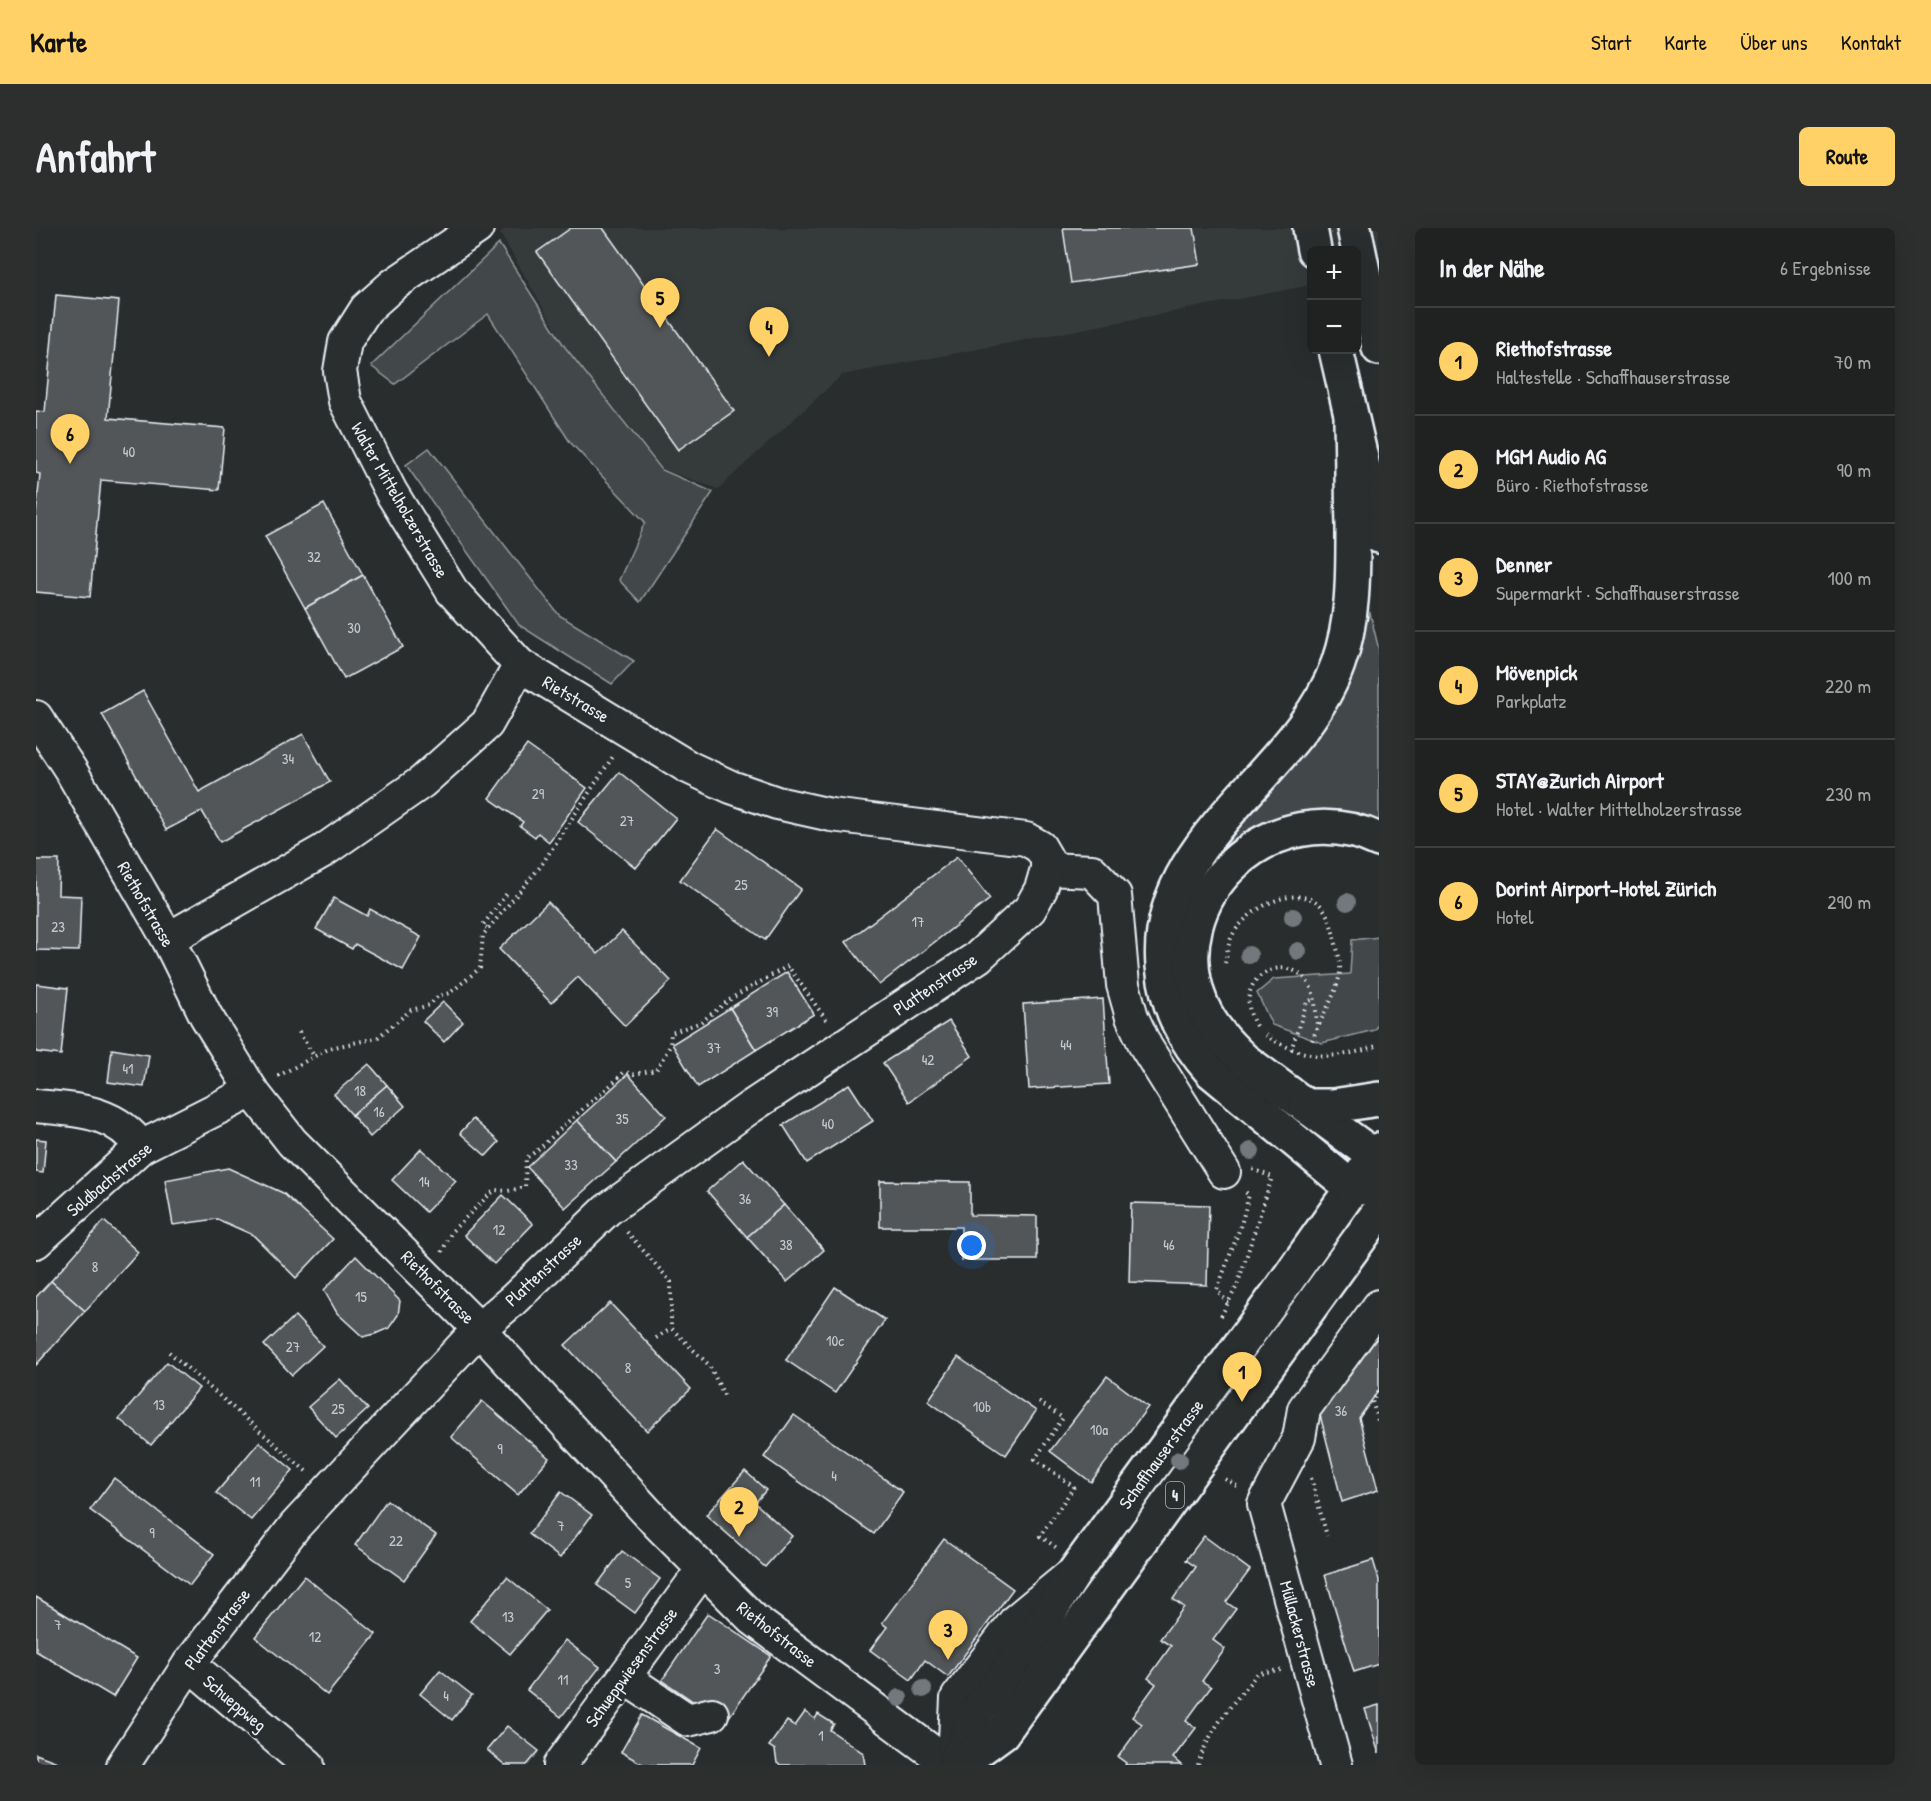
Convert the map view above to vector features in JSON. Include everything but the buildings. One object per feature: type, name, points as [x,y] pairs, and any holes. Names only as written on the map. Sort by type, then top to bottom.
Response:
[{"type":"main road","points":[[1310,228],[1313,246]]},
{"type":"main road","points":[[1354,228],[1379,348]]},
{"type":"main road","points":[[1377,228],[1379,234]]},
{"type":"main road","points":[[1336,354],[1379,536]]},
{"type":"main road","points":[[1351,422],[1353,577],[1349,625],[1338,665],[1322,699],[1297,735],[1222,821],[1190,863],[1169,908],[1162,953],[1164,982],[1170,1006],[1193,1051],[1229,1088],[1365,1188]]},
{"type":"main road","points":[[1377,1157],[1244,1060],[1218,1033],[1202,1005],[1194,972],[1193,938],[1208,897],[1226,871],[1248,851],[1276,836],[1293,830],[1331,827],[1350,830],[1379,840]]},
{"type":"main road","points":[[1306,1106],[1342,1105],[1379,1100]]},
{"type":"main road","name":"Schaffhauserstrasse","points":[[954,1765],[976,1713],[1035,1635],[1068,1562],[1365,1188],[1377,1157]]},
{"type":"main road","name":"Schaffhauserstrasse","points":[[954,1765],[1002,1732],[1379,1212]]},
{"type":"street","name":"Walter Mittelholzerstrasse","points":[[477,228],[393,285],[366,309],[345,342],[340,371],[345,401],[397,502],[452,591],[520,665]]},
{"type":"street","name":"Rietstrasse","points":[[520,665],[688,766],[731,787],[777,803],[831,815],[1026,839],[1040,847],[1047,859],[1047,869]]},
{"type":"street","points":[[168,939],[323,851],[422,782],[487,724],[520,665]]},
{"type":"street","name":"Riethofstrasse","points":[[36,717],[70,769],[168,939],[206,1016],[261,1086],[292,1142],[479,1329],[659,1525],[759,1624],[954,1765]]},
{"type":"street","points":[[1047,869],[1092,871],[1115,895],[1123,985],[1132,1017],[1146,1047],[1237,1170]]},
{"type":"street","name":"Plattenstrasse","points":[[123,1765],[189,1664],[295,1526],[479,1329],[513,1300],[607,1210],[749,1108],[978,957],[1030,909],[1041,889],[1047,869]]},
{"type":"street","name":"Soldbachstrasse","points":[[36,1242],[141,1147],[261,1086]]},
{"type":"street","points":[[36,1106],[78,1111],[110,1119],[131,1133],[141,1147]]},
{"type":"street","points":[[1299,1438],[1304,1409],[1379,1306]]},
{"type":"street","name":"Müllackerstrasse","points":[[1299,1438],[1264,1504],[1336,1765]]},
{"type":"street","name":"Schueppwiesenstrasse","points":[[560,1765],[703,1569]]},
{"type":"street","name":"Schueppweg","points":[[189,1664],[308,1765]]},
{"type":"street","points":[[625,1678],[688,1720],[712,1714]]},
{"type":"path","points":[[261,1086],[330,1048],[377,1038],[411,1010],[429,1005],[438,996],[450,993],[480,968],[483,935],[487,928],[540,867],[629,731]]},
{"type":"path","points":[[487,928],[483,925],[508,892]]},
{"type":"path","points":[[1224,965],[1232,936],[1263,905],[1280,898],[1303,896],[1319,904],[1332,925],[1340,971],[1311,1044]]},
{"type":"path","points":[[437,1260],[452,1232],[490,1194],[495,1190],[508,1191],[525,1188],[526,1158],[542,1148],[624,1072],[634,1074],[656,1070],[670,1046],[671,1033],[701,1022],[732,998],[788,966],[844,1045]]},
{"type":"path","points":[[1257,1030],[1249,1015],[1247,1000],[1250,988],[1264,974],[1276,968],[1300,973],[1312,990],[1317,1026]]},
{"type":"path","points":[[1291,1050],[1307,1002],[1314,999]]},
{"type":"path","points":[[1249,1024],[1291,1050],[1332,1056],[1363,1051],[1379,1045]]},
{"type":"path","points":[[299,1032],[314,1056]]},
{"type":"path","points":[[1218,1323],[1237,1286],[1272,1177],[1237,1170]]},
{"type":"path","points":[[1228,1303],[1217,1290],[1241,1225],[1249,1195],[1237,1170]]},
{"type":"path","points":[[607,1210],[671,1282],[670,1328],[709,1365],[726,1399]]},
{"type":"path","points":[[656,1338],[670,1328]]},
{"type":"path","points":[[169,1352],[328,1490]]},
{"type":"path","points":[[1379,1392],[1372,1401],[1379,1424]]},
{"type":"path","points":[[1039,1402],[1063,1418],[1035,1459],[1074,1487],[1040,1536],[1068,1562]]},
{"type":"path","points":[[1299,1438],[1327,1536]]},
{"type":"path","points":[[1225,1479],[1237,1487]]},
{"type":"path","points":[[1198,1765],[1203,1749],[1229,1708],[1258,1673],[1308,1665]]},
{"type":"shaded area","points":[[507,228],[1379,228],[1379,272],[1361,255],[1361,246],[1307,246],[1307,286],[842,375],[718,489],[663,469],[566,347],[500,233]]},
{"type":"shaded area","points":[[499,244],[565,347],[662,470],[713,492],[640,602],[619,580],[645,522],[570,442],[488,314],[395,384],[371,366]]},
{"type":"shaded area","points":[[429,448],[559,615],[634,661],[612,684],[519,625],[406,465]]},
{"type":"shaded area","points":[[1370,613],[1379,650],[1379,823],[1329,814],[1285,818],[1247,835],[1216,862],[1215,851],[1347,676]]},
{"type":"shaded area","points":[[1379,937],[1379,1023],[1374,1030],[1322,1043],[1272,1025],[1257,993],[1274,979],[1350,974],[1352,940]]},
{"type":"place","name":"STAY@Zurich Airport","points":[[660,328]]},
{"type":"place","name":"Mövenpick","points":[[769,357]]},
{"type":"place","name":"Dorint Airport-Hotel Zürich","points":[[70,464]]},
{"type":"place","name":"Riethofstrasse","points":[[1242,1402]]},
{"type":"place","name":"MGM Audio AG","points":[[739,1537]]},
{"type":"place","name":"Denner","points":[[948,1660]]}]
